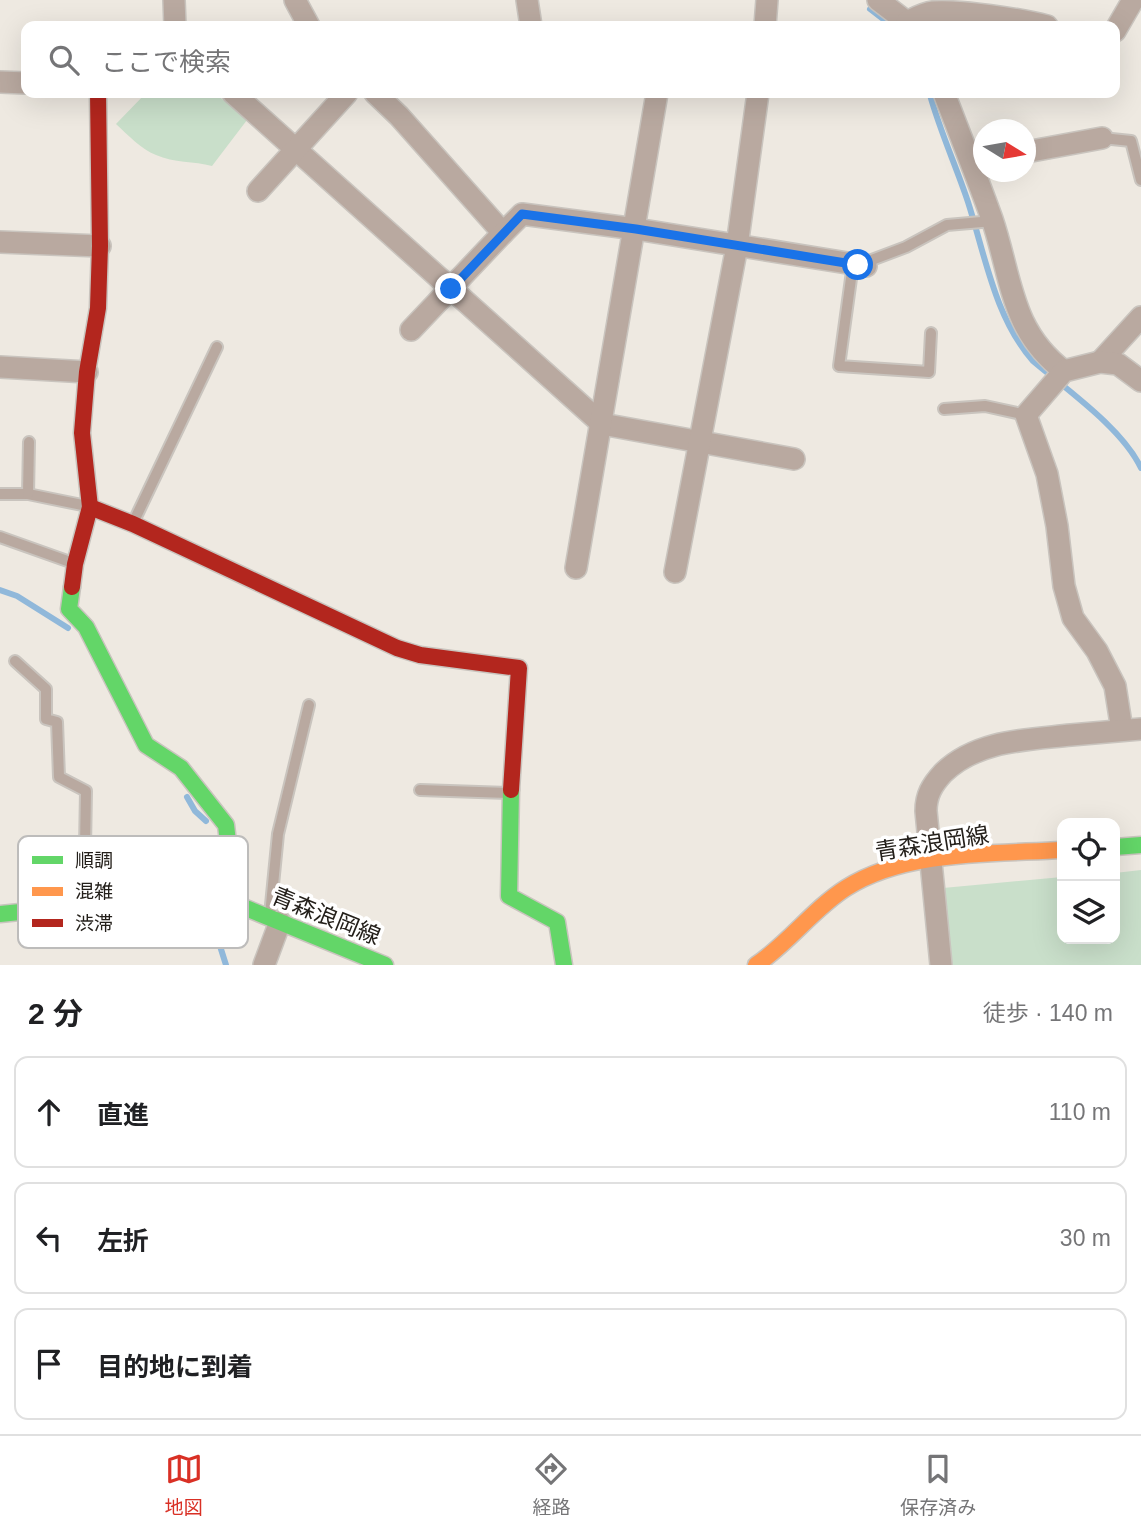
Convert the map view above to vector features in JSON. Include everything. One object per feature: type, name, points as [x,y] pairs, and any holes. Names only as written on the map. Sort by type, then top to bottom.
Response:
[{"type":"street","points":[[174,0],[175,21]]},
{"type":"street","points":[[295,0],[305,21]]},
{"type":"street","points":[[527,0],[530,21]]},
{"type":"street","points":[[765,21],[767,0]]},
{"type":"street","points":[[878,0],[906,21]]},
{"type":"street","points":[[1120,22],[1133,0]]},
{"type":"street","points":[[915,21],[931,12],[950,12],[1025,21]]},
{"type":"street","points":[[0,82],[21,83]]},
{"type":"street","points":[[98,98],[98,308],[87,372],[82,433],[90,507],[75,564],[69,609],[86,627],[146,745],[181,768],[226,825],[227,836]]},
{"type":"street","points":[[239,98],[601,424],[794,459]]},
{"type":"street","points":[[258,191],[343,98]]},
{"type":"street","points":[[380,98],[400,116],[503,233]]},
{"type":"street","points":[[576,568],[636,229],[656,98]]},
{"type":"street","points":[[675,572],[737,246],[757,98]]},
{"type":"street","points":[[946,98],[973,152]]},
{"type":"street","points":[[1036,150],[1102,138]]},
{"type":"street","points":[[981,182],[988,221],[1024,326],[1058,378]]},
{"type":"street","points":[[411,330],[522,214],[636,229],[859,265]]},
{"type":"street","points":[[0,242],[100,246]]},
{"type":"street","points":[[941,965],[926,811],[928,794],[937,779],[960,759],[997,744],[1132,730],[1115,686],[1097,651],[1073,618],[1063,586],[1057,526],[1047,474],[1026,415],[1058,378],[1100,362],[1141,317]]},
{"type":"street","points":[[1100,362],[1118,365],[1141,381]]},
{"type":"street","points":[[0,367],[87,372]]},
{"type":"street","points":[[90,507],[133,524],[397,648],[420,655],[519,668],[510,793],[509,896],[557,922],[564,965]]},
{"type":"street","points":[[1120,847],[1141,845]]},
{"type":"street","name":"青森浪岡線","points":[[756,965],[781,948],[832,899],[859,880],[885,869],[930,862],[1057,850]]},
{"type":"street","name":"青森浪岡線","points":[[248,909],[385,965]]},
{"type":"street","name":"青森浪岡線","points":[[0,914],[18,912]]},
{"type":"street","points":[[264,965],[275,920]]},
{"type":"lane","points":[[1102,138],[1131,141],[1141,180]]},
{"type":"lane","points":[[931,333],[929,372],[839,366],[859,265],[906,247],[947,225],[988,221]]},
{"type":"lane","points":[[133,524],[217,347]]},
{"type":"lane","points":[[944,409],[985,406],[1026,415]]},
{"type":"lane","points":[[28,494],[29,442]]},
{"type":"lane","points":[[0,494],[28,494],[90,507]]},
{"type":"lane","points":[[0,537],[75,564]]},
{"type":"lane","points":[[15,662],[46,689],[46,719],[57,722],[59,778],[86,790],[85,836]]},
{"type":"lane","points":[[275,920],[278,834],[309,705]]},
{"type":"lane","points":[[420,790],[510,793]]},
{"type":"green space","points":[[141,98],[221,98],[247,120],[212,166],[163,158],[140,145],[116,124]]},
{"type":"green space","points":[[1141,870],[1141,965],[952,965],[943,888],[1057,877],[1057,944],[1120,944],[1120,872]]},
{"type":"waterway","points":[[870,9],[886,21]]},
{"type":"waterway","points":[[931,98],[968,202],[1000,306],[1009,325],[1033,361],[1107,424],[1121,438],[1141,468]]},
{"type":"waterway","points":[[0,590],[17,596],[68,628]]},
{"type":"waterway","points":[[187,797],[195,811],[206,821]]},
{"type":"waterway","points":[[221,948],[226,965]]},
{"type":"traffic: fast","points":[[72,587],[69,609],[86,627],[146,745],[181,768],[226,825],[227,836]]},
{"type":"traffic: fast","points":[[511,790],[509,896],[557,922],[564,965]]},
{"type":"traffic: fast","points":[[1120,847],[1141,845]]},
{"type":"traffic: fast","points":[[248,909],[385,965]]},
{"type":"traffic: fast","points":[[0,914],[18,912]]},
{"type":"traffic: slow","points":[[756,965],[834,896],[869,876],[922,860],[951,856],[1057,850]]},
{"type":"traffic: jam","points":[[72,587],[75,564],[90,507],[82,433],[87,372],[98,308],[98,98]]},
{"type":"traffic: jam","points":[[90,507],[133,524],[397,648],[420,655],[519,668],[511,790]]},
{"type":"route","points":[[451,289],[522,214],[636,229],[858,265]]}]
